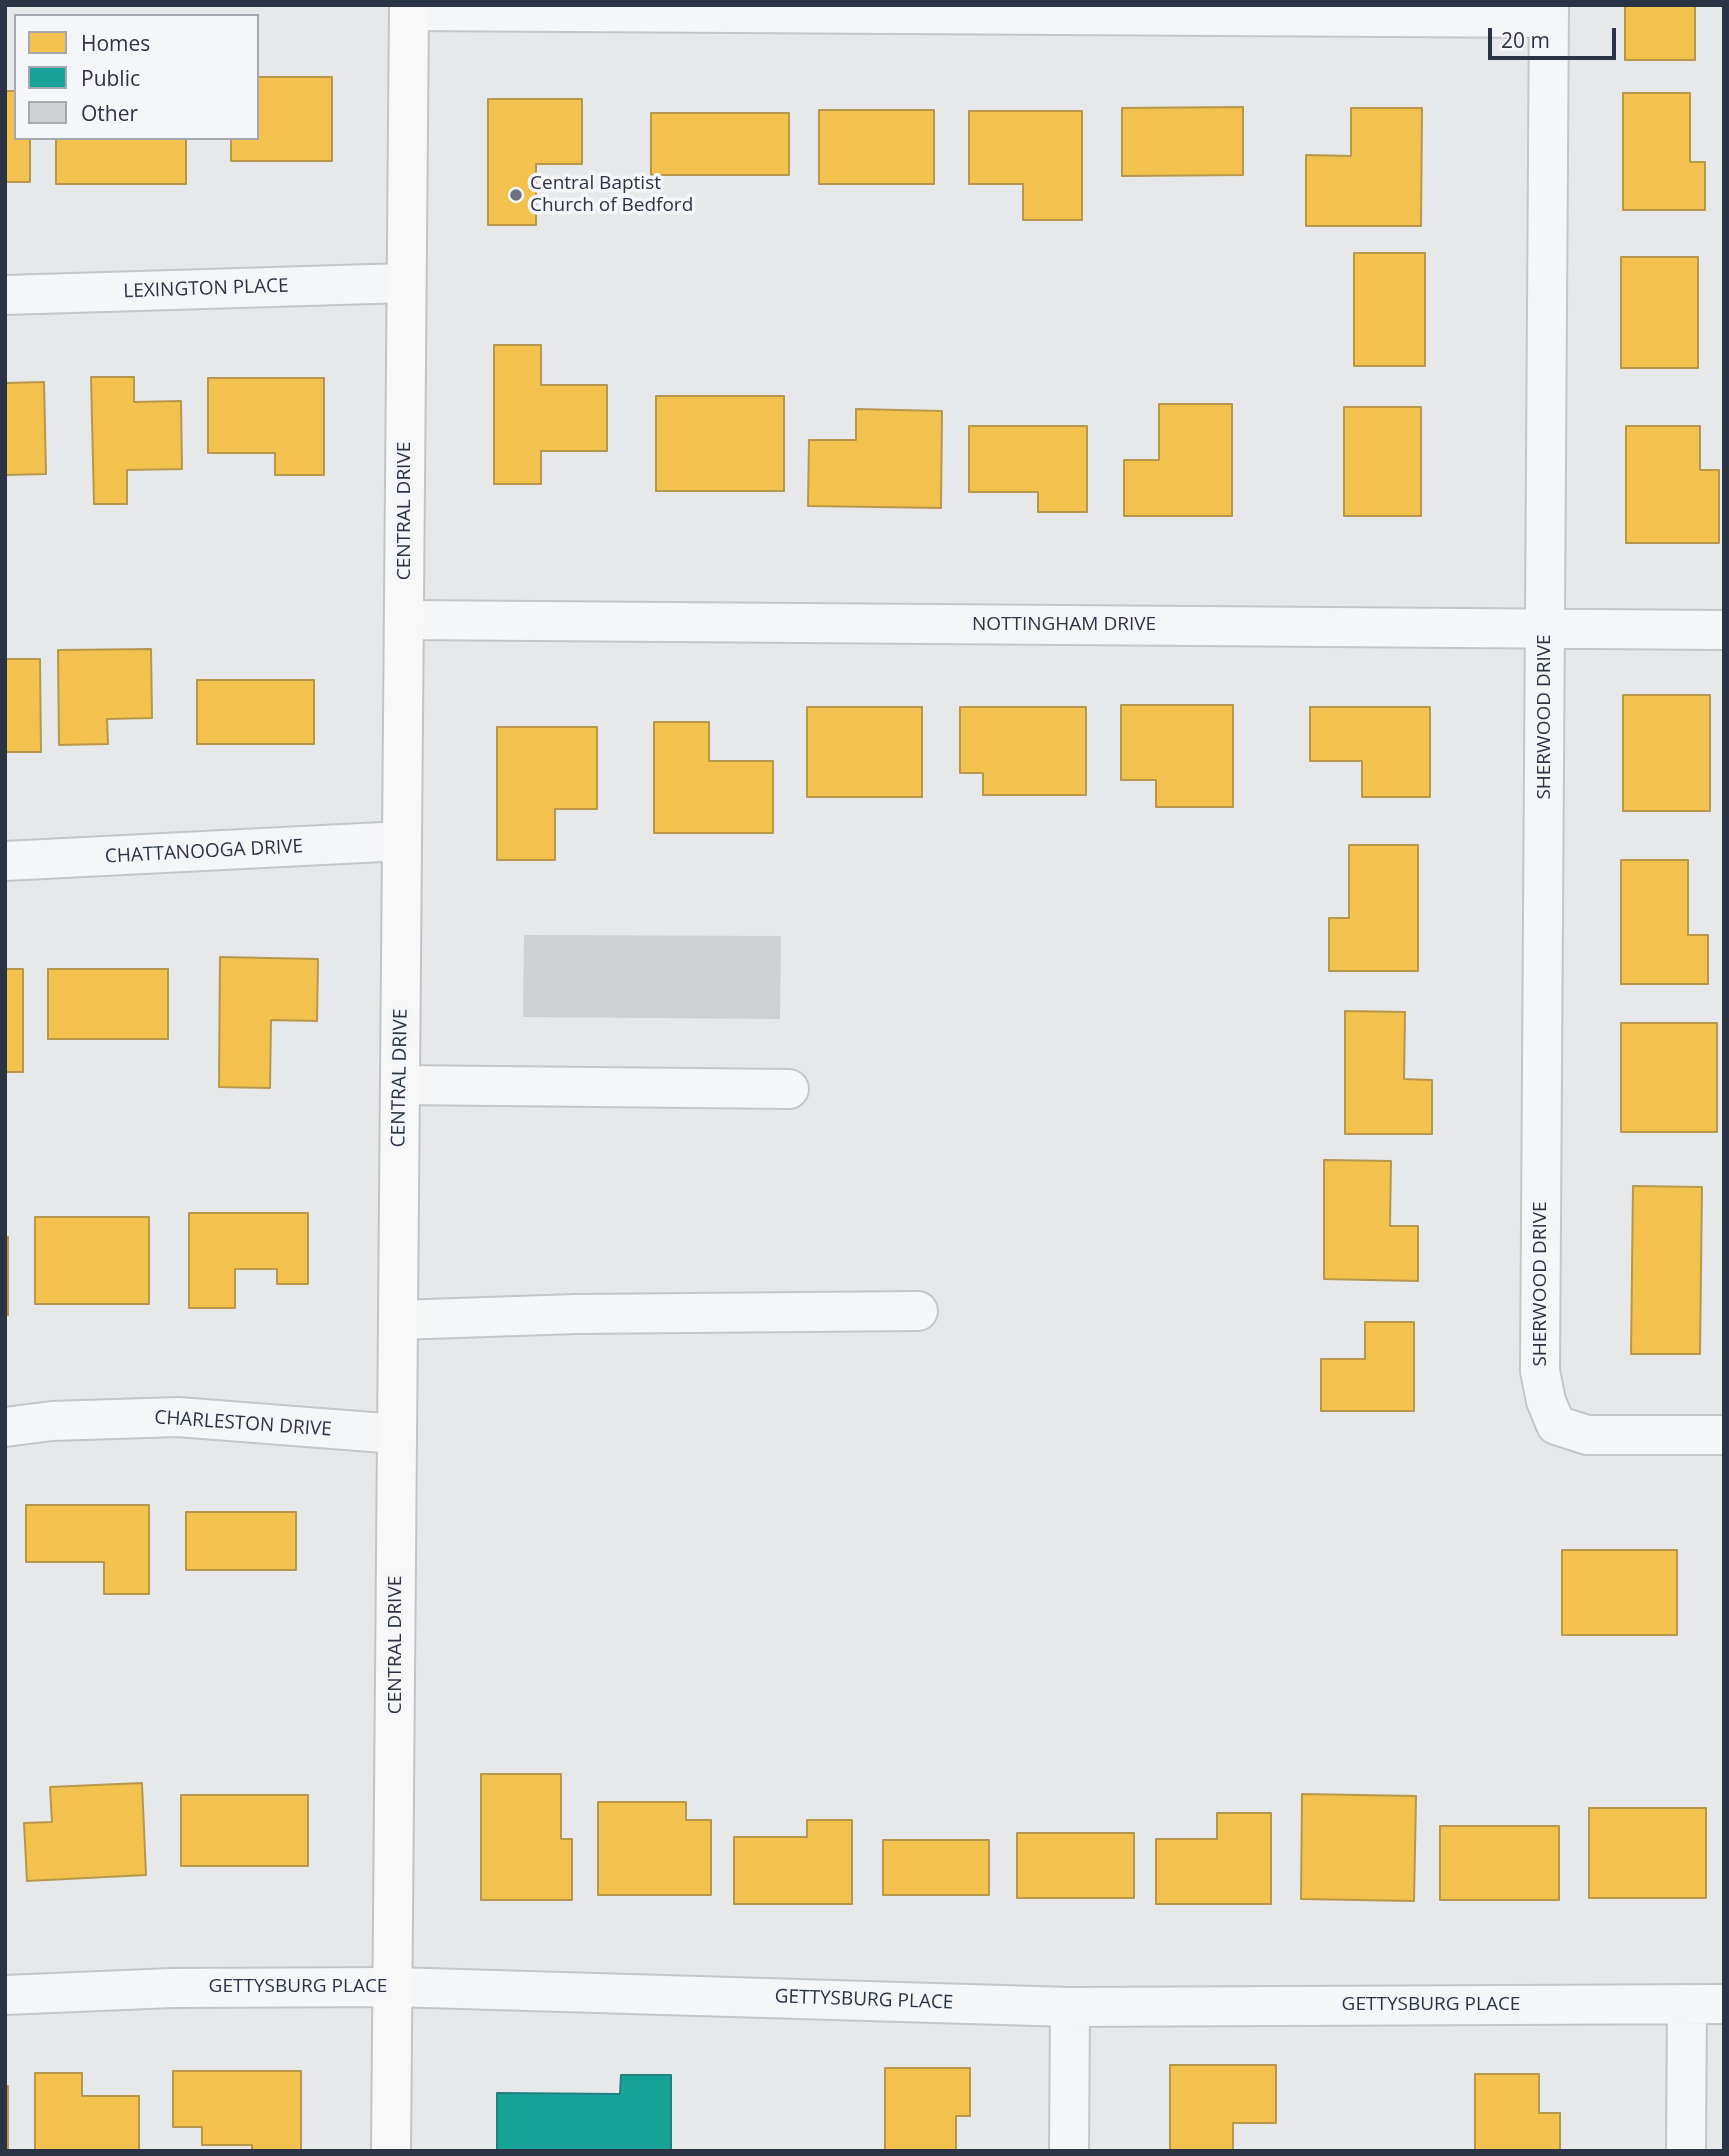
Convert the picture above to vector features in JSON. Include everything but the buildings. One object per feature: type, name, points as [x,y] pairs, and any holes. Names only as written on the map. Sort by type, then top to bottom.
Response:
[{"type":"main road","name":"CENTRAL DRIVE","points":[[391,2151],[409,8]]},
{"type":"street","points":[[409,8],[1549,12]]},
{"type":"street","name":"SHERWOOD DRIVE","points":[[1549,12],[1540,1371],[1546,1401],[1556,1425],[1587,1435],[1724,1435]]},
{"type":"street","name":"LEXINGTON PLACE","points":[[5,295],[406,283]]},
{"type":"street","name":"NOTTINGHAM DRIVE","points":[[404,620],[1724,630]]},
{"type":"street","name":"CHATTANOOGA DRIVE","points":[[5,861],[402,841]]},
{"type":"street","points":[[400,1086],[789,1089]]},
{"type":"street","points":[[398,1320],[576,1314],[918,1311]]},
{"type":"street","name":"CHARLESTON DRIVE","points":[[5,1427],[52,1421],[178,1417],[397,1434]]},
{"type":"street","name":"GETTYSBURG PLACE","points":[[5,1995],[172,1988],[393,1987],[1070,2007],[1706,2004]]},
{"type":"street","points":[[1686,2151],[1706,2004]]},
{"type":"street","points":[[1069,2151],[1070,2007]]},
{"type":"place","name":"Central Baptist Church of Bedford","points":[[516,195]]}]
